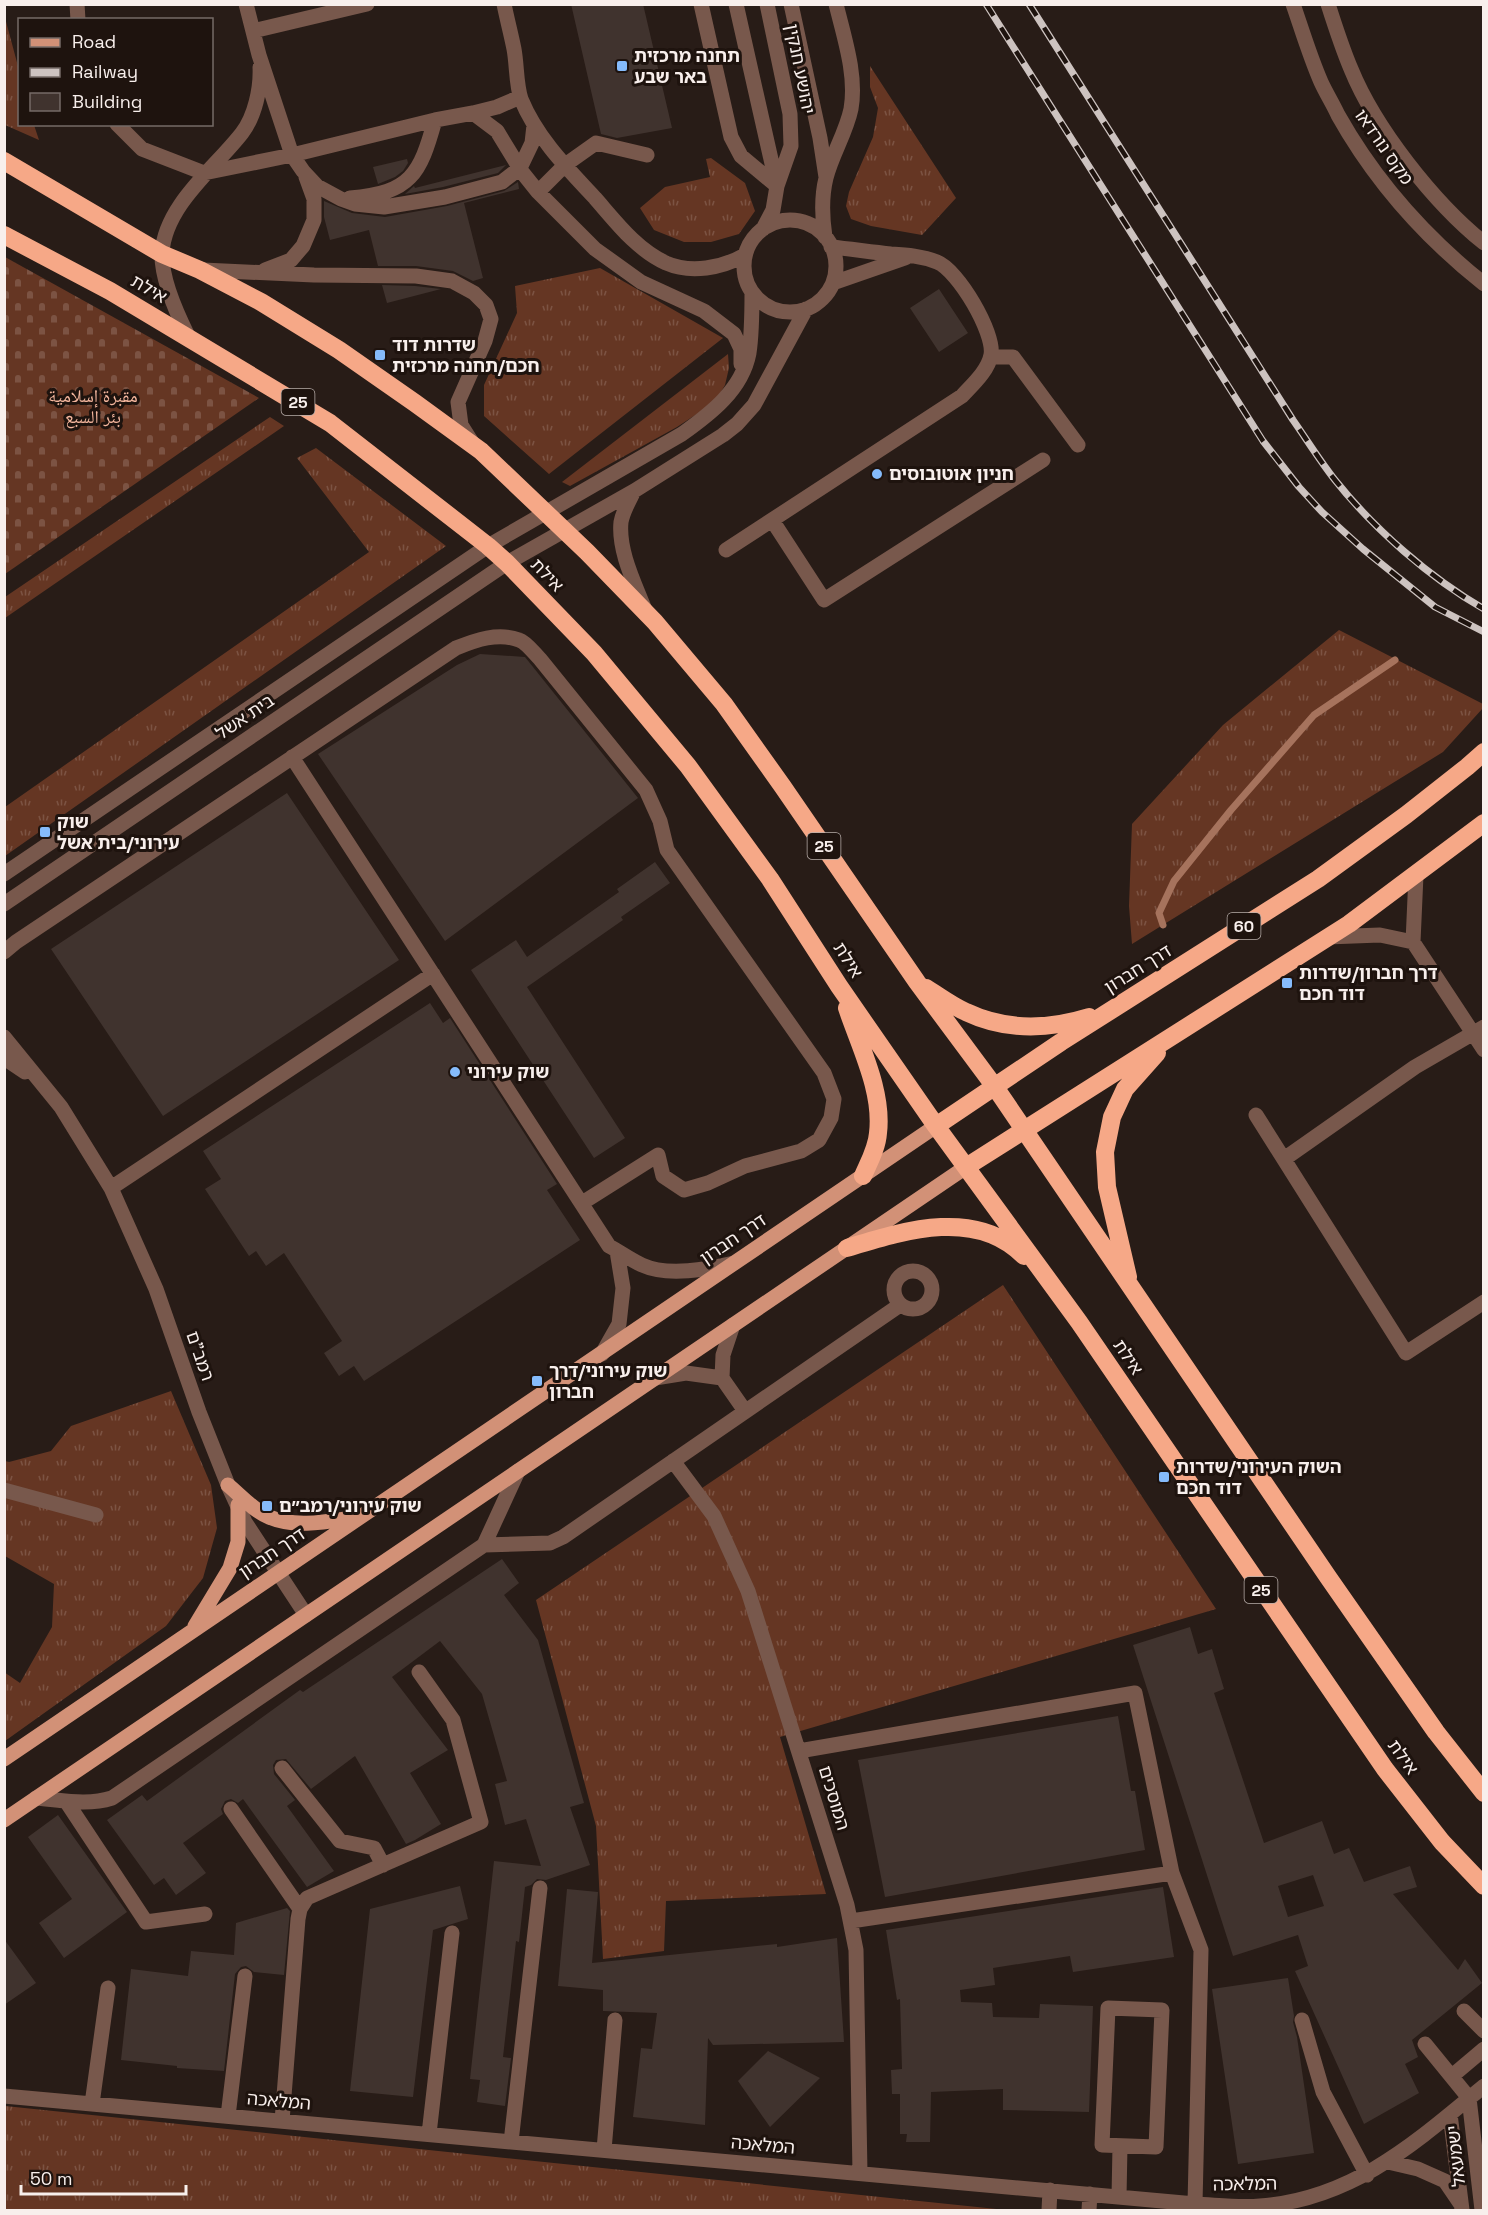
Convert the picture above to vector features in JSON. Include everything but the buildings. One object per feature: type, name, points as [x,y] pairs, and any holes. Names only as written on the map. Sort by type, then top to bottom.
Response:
[{"type":"highway","name":"אילת","points":[[4,161],[162,254],[200,270],[261,302],[339,350],[474,446],[646,611],[724,704],[783,787],[917,982],[995,1087],[1334,1586],[1436,1732],[1484,1793]]},
{"type":"highway","name":"אילת","points":[[4,235],[110,291],[330,423],[488,546],[594,653],[688,766],[770,879],[839,986],[1050,1284],[1385,1769],[1442,1842],[1484,1886]]},
{"type":"highway","name":"דרך חברון","points":[[936,1126],[1113,1009],[1318,879],[1406,815],[1484,752]]},
{"type":"highway","points":[[966,1167],[1327,937],[1416,875],[1482,825]]},
{"type":"highway","points":[[917,982],[965,1012],[1000,1024],[1035,1028],[1064,1025],[1113,1009]]},
{"type":"highway","points":[[839,986],[874,1089],[879,1114],[876,1144],[863,1176]]},
{"type":"highway","points":[[1131,1287],[1107,1186],[1105,1152],[1112,1117],[1125,1089],[1171,1037]]},
{"type":"highway","points":[[847,1248],[915,1229],[952,1227],[988,1233],[1021,1253],[1050,1284]]},
{"type":"main road","name":"דרך חברון","points":[[4,1760],[936,1126]]},
{"type":"main road","points":[[4,1820],[966,1167]]},
{"type":"main road","points":[[228,1485],[268,1517],[294,1523],[325,1522],[364,1515]]},
{"type":"main road","points":[[191,1633],[230,1568],[238,1542],[238,1505]]},
{"type":"street","points":[[246,4],[259,55],[292,155],[317,186],[341,199],[355,204],[384,207],[444,197],[502,182],[520,168],[532,143],[534,125]]},
{"type":"street","points":[[253,31],[367,4]]},
{"type":"street","points":[[504,4],[514,49],[520,97],[534,125],[565,165],[643,249],[667,263],[689,269],[732,262],[746,255]]},
{"type":"street","points":[[701,4],[731,137],[741,156],[777,186]]},
{"type":"street","points":[[736,4],[777,186]]},
{"type":"street","name":"יהושע חנקין","points":[[763,229],[773,210],[777,186],[790,146],[790,114],[767,4]]},
{"type":"street","name":"יהושע חנקין","points":[[791,4],[820,138],[826,177]]},
{"type":"street","points":[[752,292],[763,303],[776,310],[791,312],[806,309],[822,299],[833,283],[836,264],[821,212],[826,177],[845,130],[851,107],[851,77],[836,4]]},
{"type":"street","name":"מקס נורדאו","points":[[1293,4],[1322,84],[1354,143],[1379,178],[1419,226],[1451,258],[1484,284]]},
{"type":"street","name":"מקס נורדאו","points":[[1328,4],[1351,71],[1382,126],[1443,205],[1484,243]]},
{"type":"street","points":[[188,336],[175,310],[167,284],[162,254],[170,222],[204,174],[243,131],[257,100],[260,74],[259,55]]},
{"type":"street","points":[[119,126],[142,149],[204,174],[473,113],[497,107],[520,97]]},
{"type":"street","points":[[473,113],[497,131],[538,192],[595,249],[641,282],[704,311],[734,334],[741,350],[742,373]]},
{"type":"street","points":[[341,199],[380,193],[404,183],[418,169],[435,120]]},
{"type":"street","points":[[538,192],[565,165],[596,143],[647,155]]},
{"type":"street","points":[[250,272],[269,269],[291,260],[303,246],[314,220],[315,199],[303,171]]},
{"type":"street","points":[[545,512],[682,434],[718,407],[742,373],[749,355],[752,292],[744,271],[746,255],[752,241],[763,229],[784,221],[799,222],[813,227],[828,242],[914,255],[939,262],[962,285],[981,318],[991,345],[991,357],[982,373],[962,396],[726,550]]},
{"type":"street","points":[[833,283],[914,255]]},
{"type":"street","points":[[200,270],[416,276],[452,281],[474,293],[486,305],[491,319],[485,341],[459,402],[461,425],[474,446]]},
{"type":"street","points":[[565,531],[702,449],[737,424],[759,397],[806,309]]},
{"type":"street","points":[[991,357],[1013,357],[1078,445]]},
{"type":"street","points":[[772,520],[824,600],[1043,460]]},
{"type":"street","points":[[634,491],[625,508],[621,523],[623,545],[646,611]]},
{"type":"street","name":"בית אשל","points":[[4,874],[488,546],[545,512]]},
{"type":"street","name":"בית אשל","points":[[4,904],[507,563],[565,531]]},
{"type":"street","points":[[4,952],[456,648],[480,639],[502,637],[520,640],[540,659],[646,790],[660,820],[667,850],[824,1073],[834,1099],[831,1118],[819,1140],[801,1151],[745,1166],[708,1183],[684,1190],[663,1176],[658,1155],[582,1203]]},
{"type":"street","points":[[292,758],[609,1246],[644,1266],[672,1270],[694,1272],[737,1263]]},
{"type":"street","points":[[1416,875],[1413,942],[1478,1029],[1484,1050]]},
{"type":"street","points":[[1327,937],[1380,935],[1413,942]]},
{"type":"street","points":[[111,1188],[433,974]]},
{"type":"street","points":[[1284,1160],[1415,1067],[1478,1029]]},
{"type":"street","name":"רמב\"ם","points":[[4,1037],[61,1107],[111,1188],[156,1289],[199,1412],[228,1485],[245,1522],[306,1615]]},
{"type":"street","name":"רמב\"ם","points":[[4,1058],[24,1071],[61,1107]]},
{"type":"street","points":[[1256,1115],[1406,1353],[1484,1302]]},
{"type":"street","points":[[602,1354],[619,1324],[623,1288],[617,1251]]},
{"type":"street","points":[[484,1545],[550,1543],[563,1537],[900,1305]]},
{"type":"street","points":[[733,1325],[723,1354],[722,1378],[746,1411]]},
{"type":"street","points":[[655,1378],[686,1373],[722,1378]]},
{"type":"street","name":"המוסכים","points":[[674,1461],[714,1516],[729,1544],[748,1591],[851,1921],[856,1950],[860,2173]]},
{"type":"street","points":[[36,1798],[100,1802],[112,1798],[484,1545],[518,1471]]},
{"type":"street","points":[[4,1490],[96,1515]]},
{"type":"street","points":[[282,2121],[300,1909],[307,1898],[481,1822],[453,1720],[419,1671]]},
{"type":"street","points":[[799,1751],[1135,1693],[1172,1873],[1201,1950],[1195,2204]]},
{"type":"street","points":[[282,1768],[340,1841],[374,1848],[383,1865]]},
{"type":"street","points":[[66,1801],[146,1922],[205,1914]]},
{"type":"street","points":[[231,1809],[300,1909]]},
{"type":"street","points":[[851,1921],[1172,1873]]},
{"type":"street","points":[[511,2142],[540,1888]]},
{"type":"street","points":[[429,2134],[452,1933]]},
{"type":"street","points":[[228,2116],[245,1976]]},
{"type":"street","points":[[92,2104],[108,1988]]},
{"type":"street","points":[[1108,2008],[1162,2010],[1156,2147],[1120,2146],[1102,2145],[1108,2008]]},
{"type":"street","points":[[1464,2011],[1484,2031]]},
{"type":"street","points":[[604,2150],[615,2020]]},
{"type":"street","points":[[1302,2020],[1323,2092],[1367,2175]]},
{"type":"street","points":[[1425,2044],[1469,2098]]},
{"type":"street","points":[[1452,2076],[1484,2049]]},
{"type":"street","name":"המלאכה","points":[[4,2096],[1050,2190],[1217,2208],[1307,2205],[1388,2162],[1484,2086]]},
{"type":"street","name":"ישמעאל","points":[[1469,2098],[1482,2211]]},
{"type":"street","name":"ישמעאל","points":[[1450,2114],[1462,2208]]},
{"type":"street","points":[[1119,2197],[1120,2146]]},
{"type":"street","points":[[1388,2162],[1418,2169],[1445,2181],[1462,2208]]},
{"type":"street","points":[[1048,2211],[1050,2190]]},
{"type":"street","points":[[1089,2211],[1090,2194]]},
{"type":"green space","points":[[4,14],[18,66],[18,126],[34,126],[39,140],[5,125]]},
{"type":"green space","points":[[870,66],[956,198],[922,235],[871,226],[851,219],[846,206],[849,192],[873,137],[878,108],[870,87]]},
{"type":"green space","points":[[711,158],[745,183],[755,211],[739,234],[711,242],[684,242],[654,230],[640,208],[665,187],[710,177],[706,159]]},
{"type":"green space","name":"مقبرة إسلامية بئر السبع","points":[[5,257],[259,398],[5,574]]},
{"type":"green space","points":[[600,268],[723,338],[549,474],[484,416],[484,385],[517,313],[515,286]]},
{"type":"green space","points":[[728,354],[729,368],[725,385],[715,402],[677,427],[570,486],[562,482]]},
{"type":"green space","points":[[270,417],[284,426],[5,618],[5,597]]},
{"type":"green space","points":[[316,448],[446,546],[5,856],[5,807],[369,552],[297,458]]},
{"type":"green space","points":[[1339,630],[1483,704],[1483,708],[1443,752],[1132,944],[1129,906],[1132,824],[1223,725]]},
{"type":"green space","points":[[1003,1285],[1216,1609],[780,1737],[826,1894],[666,1901],[664,1951],[603,1959],[596,1826],[536,1600]]},
{"type":"green space","points":[[171,1391],[211,1485],[217,1528],[203,1578],[166,1626],[5,1741],[4,1672],[20,1683],[52,1627],[54,1584],[5,1556],[5,1461],[9,1462],[51,1451],[71,1426]]},
{"type":"green space","points":[[5,2106],[1006,2210],[5,2210]]},
{"type":"waterway","points":[[1163,925],[1159,913],[1174,881],[1231,810],[1314,715],[1395,660]]},
{"type":"railway","points":[[986,4],[1263,441],[1299,487],[1322,512],[1363,549],[1435,607],[1484,632]]},
{"type":"railway","points":[[1029,4],[1329,473],[1367,516],[1404,551],[1443,583],[1484,609]]},
{"type":"place","name":"תחנה מרכזית באר שבע","points":[[622,66]]},
{"type":"place","name":"שדרות דוד חכם/תחנה מרכזית","points":[[380,355]]},
{"type":"place","name":"חניון אוטובוסים","points":[[877,474]]},
{"type":"place","name":"שוק עירוני/בית אשל","points":[[45,832]]},
{"type":"place","name":"דרך חברון/שדרות דוד חכם","points":[[1287,983]]},
{"type":"place","name":"שוק עירוני","points":[[455,1072]]},
{"type":"place","name":"שוק עירוני/דרך חברון","points":[[537,1381]]},
{"type":"place","name":"השוק העירוני/שדרות דוד חכם","points":[[1164,1477]]},
{"type":"place","name":"שוק עירוני/רמב״ם","points":[[267,1506]]}]
